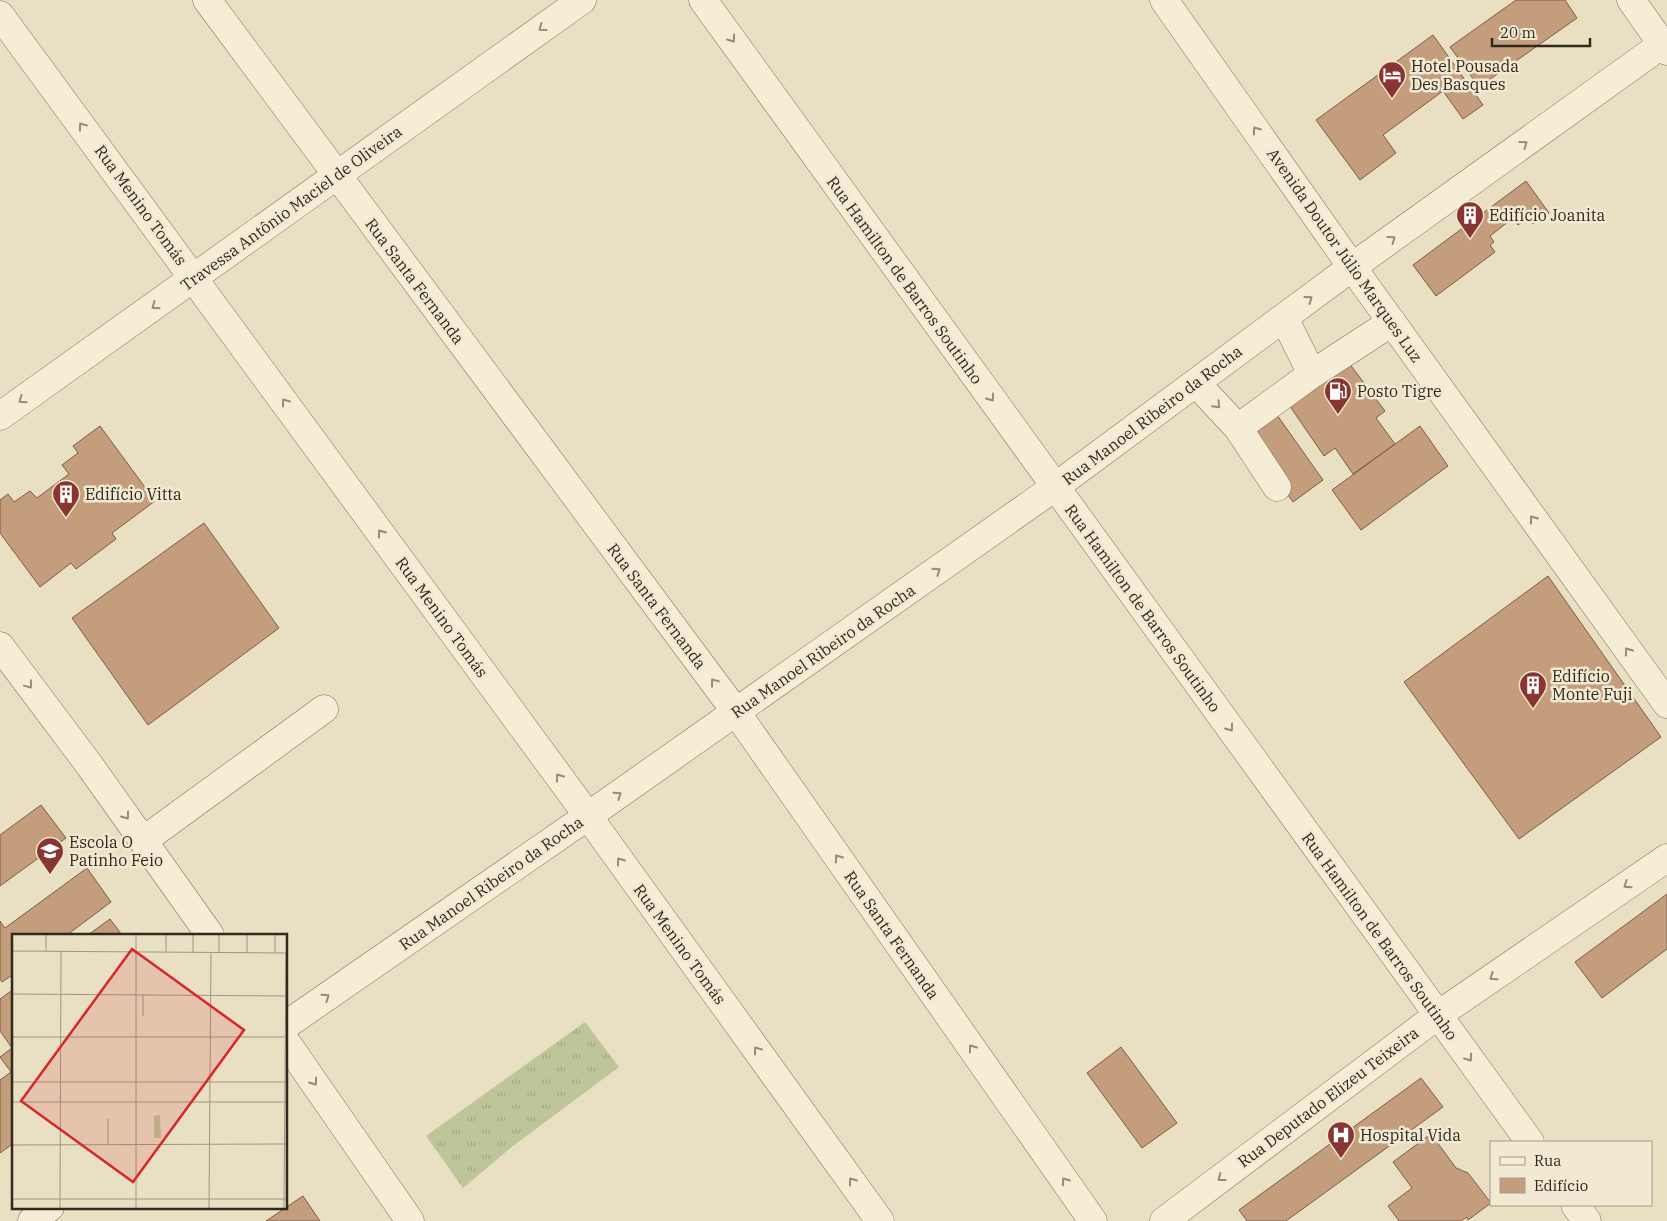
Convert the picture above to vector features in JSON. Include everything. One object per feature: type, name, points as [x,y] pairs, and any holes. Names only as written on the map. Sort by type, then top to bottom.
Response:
[{"type":"street","name":"Rua Santa Fernanda","points":[[206,0],[736,712],[1093,1221]]},
{"type":"street","name":"Travessa Antônio Maciel de Oliveira","points":[[0,416],[582,0]]},
{"type":"street","name":"Rua Hamilton de Barros Soutinho","points":[[703,0],[1529,1141]]},
{"type":"street","name":"Avenida Doutor Júlio Marques Luz","points":[[1164,0],[1352,267],[1667,704]]},
{"type":"street","points":[[1631,0],[1665,45]]},
{"type":"street","name":"Rua Menino Tomás","points":[[0,15],[588,816],[880,1221]]},
{"type":"street","name":"Rua Manoel Ribeiro da Rocha","points":[[288,1024],[588,816],[1055,487],[1352,267],[1665,45]]},
{"type":"street","points":[[1284,318],[1312,374]]},
{"type":"street","points":[[1238,428],[1312,374],[1392,322]]},
{"type":"street","points":[[1196,383],[1238,428],[1277,487]]},
{"type":"street","points":[[0,646],[144,840],[209,934]]},
{"type":"street","points":[[144,840],[324,709]]},
{"type":"street","name":"Rua Deputado Elizeu Teixeira","points":[[1164,1221],[1438,1015],[1667,858]]},
{"type":"street","points":[[288,1045],[410,1221]]},
{"type":"street","points":[[1576,1206],[1587,1221]]},
{"type":"street","points":[[32,1221],[49,1208]]},
{"type":"green space","points":[[585,1022],[619,1067],[513,1146],[463,1188],[426,1136]]},
{"type":"building","points":[[1516,0],[1565,0],[1577,18],[1479,87],[1450,47]]},
{"type":"building","points":[[1433,35],[1483,105],[1463,119],[1443,91],[1383,135],[1396,153],[1360,180],[1316,120]]},
{"type":"building","name":"Edifício Joanita","points":[[1526,181],[1549,213],[1533,224],[1528,217],[1518,225],[1513,218],[1490,236],[1494,242],[1490,245],[1495,252],[1436,296],[1413,265]]},
{"type":"building","name":"Posto Tigre","points":[[1346,359],[1385,411],[1376,418],[1395,444],[1353,474],[1335,448],[1324,456],[1285,399]]},
{"type":"building","points":[[1277,415],[1323,480],[1293,502],[1246,437]]},
{"type":"building","name":"Edifício Vitta","points":[[100,426],[155,501],[112,533],[116,539],[76,569],[71,563],[40,587],[0,533],[0,500],[8,494],[14,502],[30,491],[37,498],[69,474],[62,465],[78,453],[73,446]]},
{"type":"building","points":[[1420,426],[1448,466],[1361,530],[1332,490]]},
{"type":"building","points":[[204,523],[279,628],[148,725],[72,618]]},
{"type":"building","name":"Edifício Monte Fuji","points":[[1548,576],[1661,737],[1519,839],[1404,682]]},
{"type":"building","points":[[41,805],[66,838],[0,886],[0,835]]},
{"type":"building","points":[[87,868],[111,902],[68,934],[12,934],[12,975],[2,982],[0,979],[0,921],[5,928]]},
{"type":"building","points":[[1667,894],[1667,949],[1602,998],[1575,962]]},
{"type":"building","points":[[110,919],[121,934],[89,934]]},
{"type":"building","points":[[12,990],[12,1048],[0,1031],[0,999]]},
{"type":"building","points":[[1121,1047],[1177,1123],[1142,1148],[1087,1073]]},
{"type":"building","points":[[12,1048],[12,1144],[0,1153],[0,1080],[11,1072],[0,1057]]},
{"type":"building","name":"Hospital Vida","points":[[1421,1078],[1443,1107],[1286,1221],[1247,1221],[1239,1210]]},
{"type":"building","points":[[1431,1134],[1456,1168],[1468,1173],[1490,1204],[1468,1220],[1467,1217],[1461,1221],[1399,1221],[1388,1206],[1412,1188],[1393,1162]]},
{"type":"building","points":[[303,1196],[320,1221],[266,1221],[288,1208]]},
{"type":"place","name":"Hotel Pousada Des Basques","points":[[1392,99]]},
{"type":"place","name":"Edifício Joanita","points":[[1470,239]]},
{"type":"place","name":"Posto Tigre","points":[[1338,415]]},
{"type":"place","name":"Edifício Vitta","points":[[66,518]]},
{"type":"place","name":"Edifício Monte Fuji","points":[[1533,709]]},
{"type":"place","name":"Escola O Patinho Feio","points":[[50,875]]},
{"type":"place","name":"Hospital Vida","points":[[1341,1159]]}]
